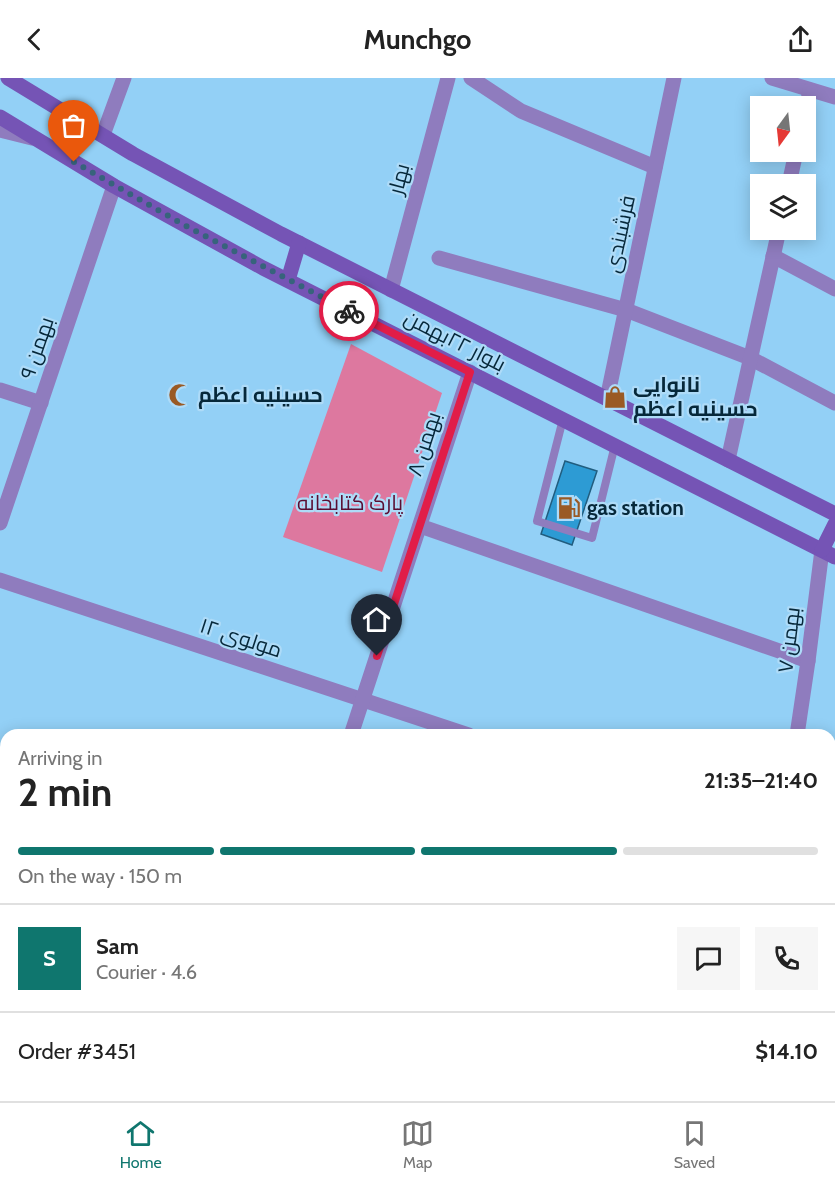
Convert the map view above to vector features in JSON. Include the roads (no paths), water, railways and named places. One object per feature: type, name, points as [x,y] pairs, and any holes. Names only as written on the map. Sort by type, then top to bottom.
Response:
[{"type":"main road","name":"بلوار ۲۲بهمن","points":[[8,78],[204,193],[298,243],[835,514]]},
{"type":"main road","name":"بلوار ۲۲بهمن","points":[[0,117],[114,186],[288,280],[828,553]]},
{"type":"main road","points":[[288,280],[298,243]]},
{"type":"main road","points":[[828,553],[835,524]]},
{"type":"street","points":[[103,135],[124,78]]},
{"type":"street","name":"بهار","points":[[391,290],[448,78]]},
{"type":"street","points":[[471,78],[521,111],[655,167]]},
{"type":"street","name":"فرشبندی","points":[[607,399],[674,78]]},
{"type":"street","points":[[772,78],[794,81],[810,90],[835,97]]},
{"type":"street","points":[[809,96],[810,90]]},
{"type":"street","points":[[0,130],[35,139]]},
{"type":"street","name":"بهمن ۹","points":[[0,523],[114,186]]},
{"type":"street","points":[[728,460],[777,240]]},
{"type":"street","points":[[773,256],[835,289]]},
{"type":"street","points":[[439,258],[626,310],[750,358],[835,403]]},
{"type":"street","name":"بهمن ۸","points":[[353,729],[470,372]]},
{"type":"street","points":[[0,390],[41,403]]},
{"type":"street","points":[[420,526],[808,661]]},
{"type":"street","name":"بهمن ۷","points":[[798,729],[828,553]]},
{"type":"street","name":"مولوی ۱۲","points":[[0,580],[451,729]]},
{"type":"lane","points":[[562,419],[537,521],[592,538],[615,445]]},
{"type":"place","name":"حسینیه اعظم","points":[[180,395]]},
{"type":"place","name":"نانوایی حسینیه اعظم","points":[[615,397]]},
{"type":"place","name":"gas station","points":[[569,508]]},
{"type":"park label","name":"پارک کتابخانه","points":[[350,503]]}]
